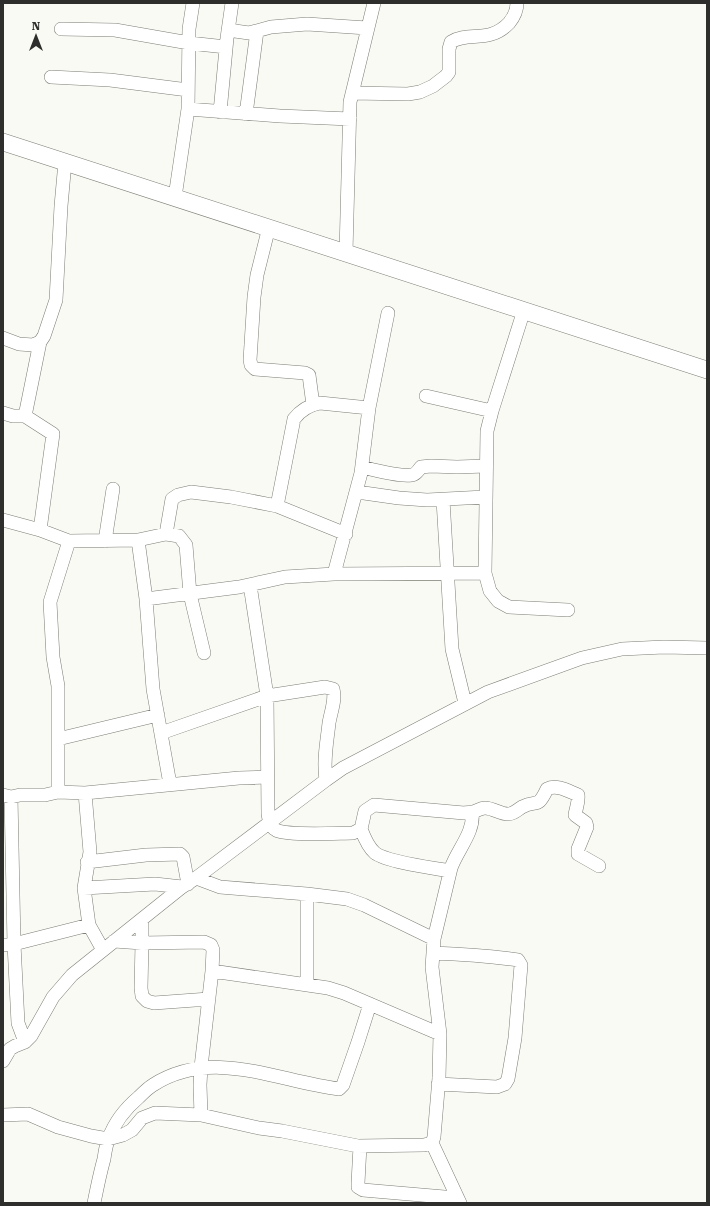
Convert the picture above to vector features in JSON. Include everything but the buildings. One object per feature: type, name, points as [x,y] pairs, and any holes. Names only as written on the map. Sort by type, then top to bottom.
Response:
[{"type":"main road","points":[[3,142],[707,370]]},
{"type":"street","points":[[175,197],[188,109],[189,29],[193,3]]},
{"type":"street","points":[[220,112],[232,3]]},
{"type":"street","points":[[346,252],[352,93],[374,3]]},
{"type":"street","points":[[352,93],[408,94],[420,92],[433,86],[449,72],[449,49],[451,42],[456,39],[484,36],[502,30],[513,18],[517,8],[516,3]]},
{"type":"street","points":[[228,30],[240,33],[249,33],[284,25],[307,24],[368,28]]},
{"type":"street","points":[[61,29],[115,30],[189,43],[226,47]]},
{"type":"street","points":[[246,114],[257,30]]},
{"type":"street","points":[[51,77],[110,80],[188,90]]},
{"type":"street","points":[[188,109],[246,114],[350,119]]},
{"type":"street","points":[[25,416],[40,342],[44,336],[56,300],[64,162]]},
{"type":"street","points":[[268,227],[257,275],[254,297],[250,360],[251,365],[255,369],[305,373],[309,375],[313,405]]},
{"type":"street","points":[[524,310],[487,431],[485,573],[490,591],[498,601],[509,607],[568,610]]},
{"type":"street","points":[[334,574],[346,534],[362,468],[369,408],[388,313]]},
{"type":"street","points":[[3,338],[19,344],[33,345],[40,342]]},
{"type":"street","points":[[426,396],[492,411]]},
{"type":"street","points":[[277,506],[294,419],[313,405],[320,403],[369,408]]},
{"type":"street","points":[[3,413],[13,416],[25,416],[52,434],[40,530]]},
{"type":"street","points":[[362,468],[402,475],[412,475],[421,467],[431,466],[457,468],[486,466]]},
{"type":"street","points":[[105,541],[113,489]]},
{"type":"street","points":[[166,534],[172,499],[178,495],[191,492],[231,497],[277,506],[346,534]]},
{"type":"street","points":[[357,492],[399,498],[443,500],[485,497]]},
{"type":"street","points":[[443,500],[452,649],[465,703]]},
{"type":"street","points":[[3,520],[40,530],[69,541],[138,540],[166,534],[179,536],[186,545],[190,594],[204,653]]},
{"type":"street","points":[[138,540],[146,599],[153,689],[170,784]]},
{"type":"street","points":[[58,792],[58,686],[52,657],[50,602],[69,541]]},
{"type":"street","points":[[146,599],[250,585],[285,577],[334,574],[485,573]]},
{"type":"street","points":[[250,585],[267,696],[267,777],[268,814],[270,824],[276,830],[288,833],[353,833],[361,829]]},
{"type":"street","points":[[3,1061],[10,1049],[25,1042],[30,1036],[53,997],[72,975],[189,883],[270,824],[326,780],[356,761],[488,692],[582,658],[622,649],[664,646],[707,648]]},
{"type":"street","points":[[161,733],[267,696],[325,687],[333,689],[335,696],[324,765],[326,780]]},
{"type":"street","points":[[58,739],[158,715]]},
{"type":"street","points":[[25,1042],[18,1023],[9,944],[7,796],[45,795],[58,792],[86,793],[170,784],[267,777]]},
{"type":"street","points":[[450,871],[387,859],[375,853],[365,840],[361,829],[365,811],[374,805],[464,813],[482,808],[491,808],[507,814],[514,813],[528,804],[536,804],[542,799],[547,789],[551,787],[562,788],[578,795],[579,800],[575,815],[586,823],[587,827],[578,849],[578,854],[599,866]]},
{"type":"street","points":[[86,793],[90,852],[87,862],[84,888],[89,925],[103,950]]},
{"type":"street","points":[[360,1146],[358,1187],[363,1190],[394,1198],[458,1200],[432,1143],[434,1137],[438,1084],[440,1034],[432,968],[434,938],[450,871],[454,858],[470,829],[473,820],[472,812]]},
{"type":"street","points":[[87,862],[146,855],[180,854],[183,857],[189,883]]},
{"type":"street","points":[[84,888],[189,883],[347,899],[364,905],[434,938]]},
{"type":"street","points":[[307,894],[307,984]]},
{"type":"street","points":[[142,920],[142,996],[147,1001],[154,1003],[209,999]]},
{"type":"street","points":[[9,944],[89,925]]},
{"type":"street","points":[[114,941],[142,943],[204,942],[211,945],[213,950],[212,970],[201,1067],[201,1115]]},
{"type":"street","points":[[433,954],[456,954],[518,960],[521,965],[515,1038],[508,1079],[505,1084],[497,1087],[438,1084]]},
{"type":"street","points":[[212,970],[328,988],[344,993],[440,1034]]},
{"type":"street","points":[[94,1203],[108,1139],[116,1122],[125,1111],[152,1085],[183,1070],[201,1067],[228,1067],[268,1073],[310,1084],[339,1089],[343,1085],[370,1004]]},
{"type":"street","points":[[3,1115],[28,1114],[58,1127],[108,1139],[123,1135],[132,1130],[142,1118],[155,1113],[201,1115],[259,1128],[360,1146],[417,1146],[432,1143]]}]
